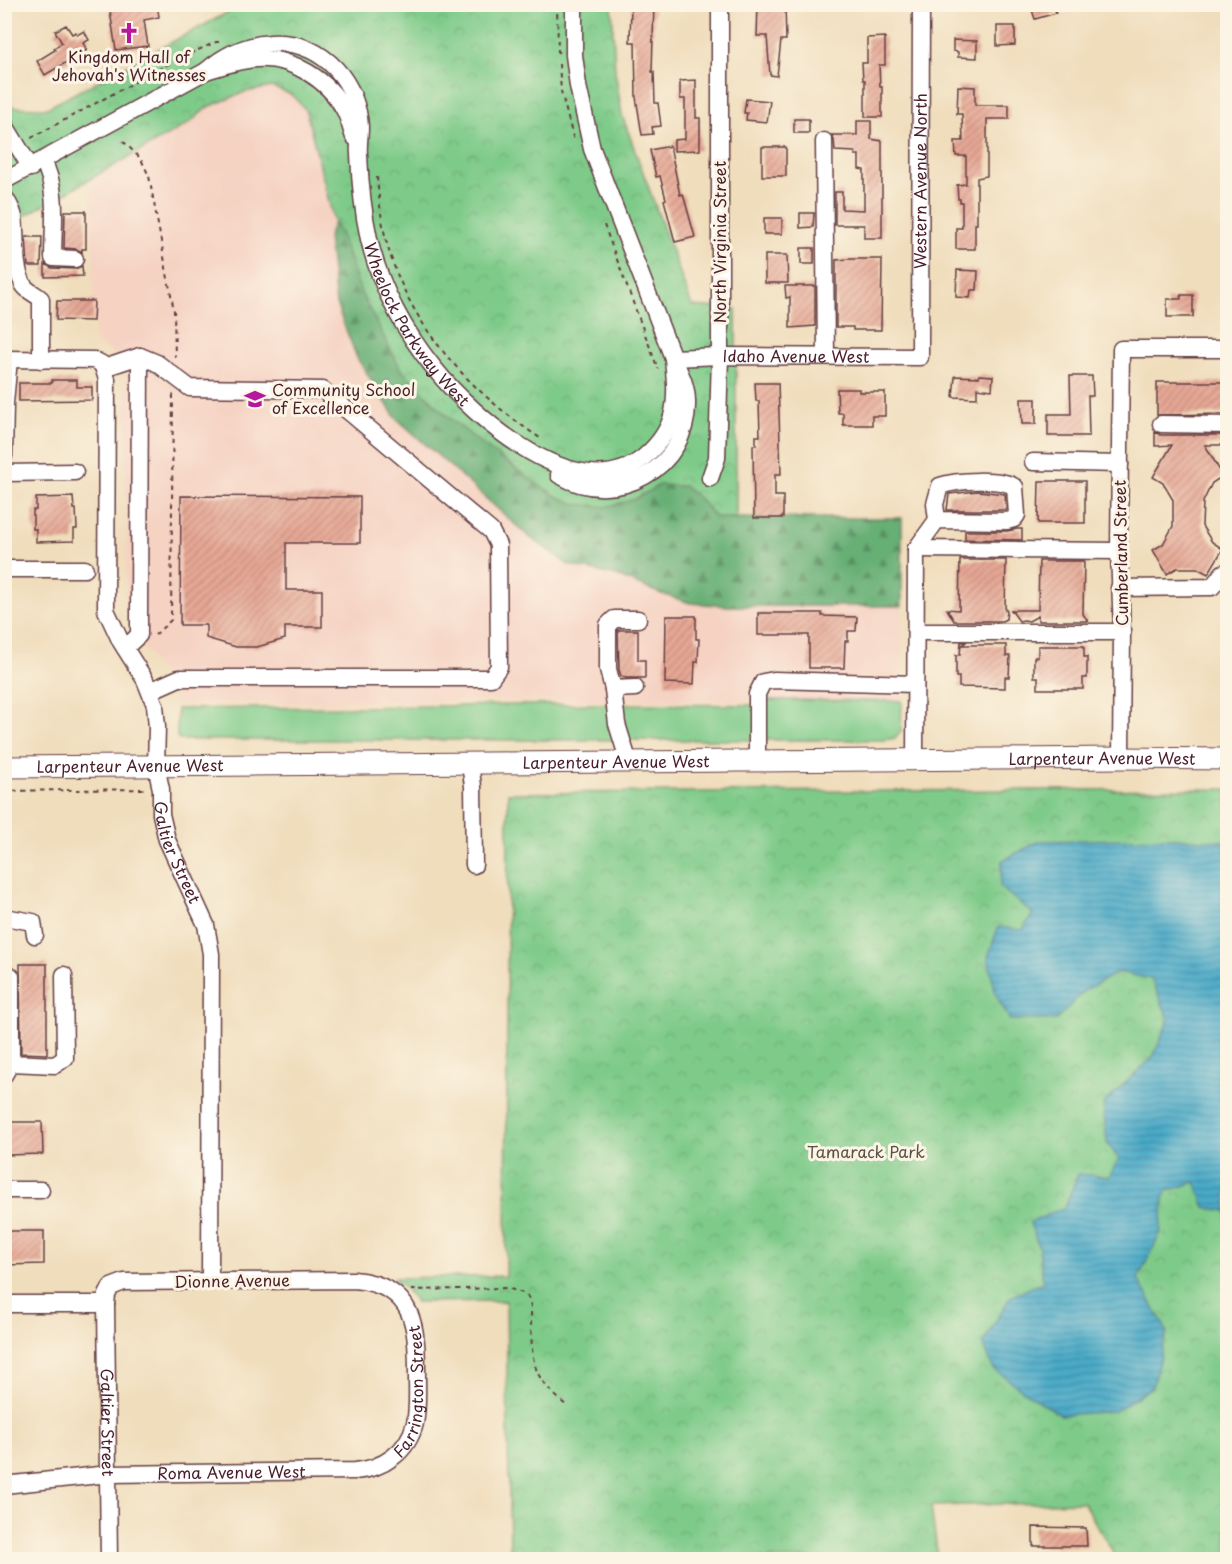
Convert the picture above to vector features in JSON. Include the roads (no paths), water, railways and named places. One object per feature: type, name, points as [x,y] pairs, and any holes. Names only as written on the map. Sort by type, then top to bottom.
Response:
[{"type":"main road","name":"Larpenteur Avenue West","points":[[4,767],[1227,759]]},
{"type":"street","name":"Wheelock Parkway West","points":[[4,182],[206,71],[258,58],[283,62],[307,71],[323,83],[345,110],[359,153],[361,189],[369,241],[386,291],[411,336],[434,368],[457,394],[496,428],[544,451],[577,472],[595,474],[618,471],[636,464],[661,440],[669,427],[676,403],[673,358],[592,149],[578,86],[574,55],[574,4]]},
{"type":"street","name":"North Virginia Street","points":[[710,478],[717,458],[720,356],[720,4]]},
{"type":"street","name":"Western Avenue North","points":[[920,357],[921,4]]},
{"type":"street","points":[[4,115],[6,127],[16,146],[49,173],[53,188],[53,258],[75,259]]},
{"type":"street","points":[[824,141],[826,356]]},
{"type":"street","points":[[4,196],[12,209],[14,218],[18,269],[30,293],[41,299],[41,360]]},
{"type":"street","name":"Cumberland Street","points":[[1121,758],[1122,633],[1119,551],[1121,349],[1227,349]]},
{"type":"street","points":[[125,648],[139,634],[140,356]]},
{"type":"street","points":[[4,456],[7,359],[94,360],[103,366],[140,356],[157,363],[190,388],[323,390],[491,531],[498,545],[499,667],[491,678],[178,678],[150,691]]},
{"type":"street","name":"Idaho Avenue West","points":[[673,358],[720,356],[920,357]]},
{"type":"street","name":"Galtier Street","points":[[103,366],[107,379],[106,610],[150,691],[155,705],[156,766],[161,789],[161,814],[166,840],[206,925],[211,954],[210,1281]]},
{"type":"street","points":[[1161,424],[1227,425]]},
{"type":"street","points":[[1033,462],[1120,464]]},
{"type":"street","points":[[4,473],[75,472]]},
{"type":"street","points":[[915,761],[916,549],[937,520],[935,504],[940,486],[948,483],[991,482],[1009,483],[1015,487],[1017,515],[1014,519],[1007,521],[937,520]]},
{"type":"street","points":[[916,549],[1119,551]]},
{"type":"street","points":[[4,569],[85,569]]},
{"type":"street","points":[[1119,588],[1212,587],[1223,573],[1227,573]]},
{"type":"street","points":[[629,763],[617,724],[608,669],[608,625],[614,619],[638,619]]},
{"type":"street","points":[[916,633],[1122,633]]},
{"type":"street","points":[[757,762],[757,694],[760,686],[767,681],[915,684]]},
{"type":"street","points":[[613,689],[635,688]]},
{"type":"street","points":[[470,764],[474,865]]},
{"type":"street","points":[[4,917],[33,922],[35,935]]},
{"type":"street","points":[[11,976],[8,1069],[55,1065],[65,1058],[64,975]]},
{"type":"street","points":[[4,1190],[41,1190]]},
{"type":"street","name":"Dionne Avenue","points":[[111,1287],[124,1282],[354,1280]]},
{"type":"street","name":"Farrington Street","points":[[354,1280],[368,1281],[393,1293],[411,1315],[415,1329],[417,1409],[410,1438],[401,1450],[391,1460],[378,1467],[355,1472]]},
{"type":"street","name":"Galtier Street","points":[[109,1560],[106,1304],[111,1287]]},
{"type":"street","points":[[4,1304],[106,1304]]},
{"type":"street","name":"Roma Avenue West","points":[[4,1485],[108,1474],[355,1472]]},
{"type":"water","points":[[1172,838],[1223,841],[1227,846],[1227,1211],[1205,1207],[1195,1182],[1165,1192],[1160,1234],[1138,1279],[1167,1331],[1152,1387],[1115,1411],[1061,1415],[993,1368],[983,1343],[1010,1297],[1043,1282],[1039,1248],[1030,1223],[1065,1207],[1078,1174],[1109,1177],[1119,1159],[1107,1143],[1103,1104],[1153,1057],[1169,1019],[1151,979],[1118,972],[1084,991],[1056,1020],[1010,1020],[996,995],[988,957],[998,927],[1023,930],[1033,914],[1000,887],[1002,861],[1039,841]]},
{"type":"place","name":"Kingdom Hall of Jehovah's Witnesses","points":[[129,33]]},
{"type":"place","name":"Community School of Excellence","points":[[255,399]]},
{"type":"park label","name":"Tamarack Park","points":[[866,1152]]}]
